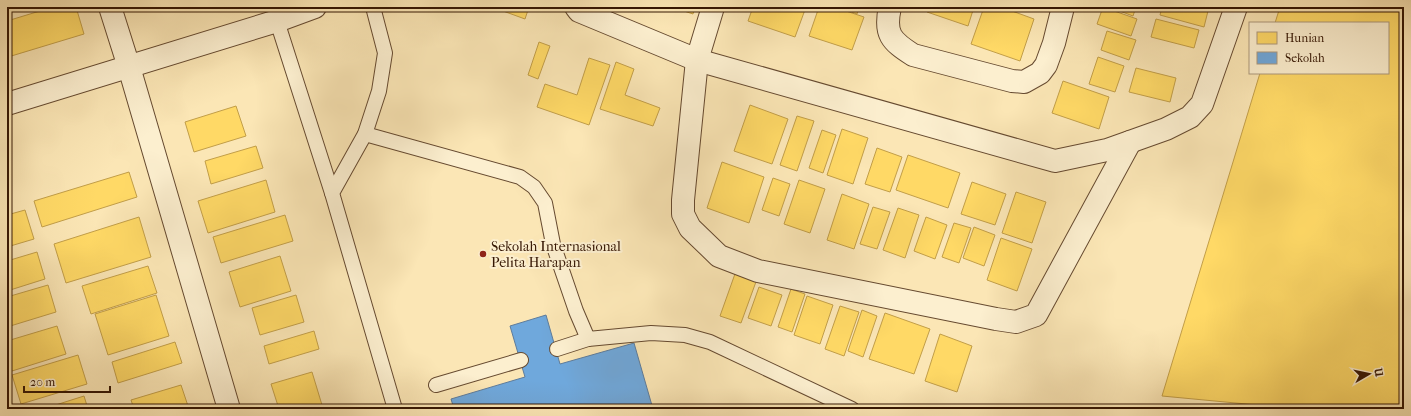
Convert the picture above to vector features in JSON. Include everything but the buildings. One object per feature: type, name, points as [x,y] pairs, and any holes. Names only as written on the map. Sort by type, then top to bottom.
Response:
[{"type":"street","points":[[110,7],[229,409]]},
{"type":"street","points":[[7,104],[277,21],[315,7]]},
{"type":"street","points":[[576,7],[579,11],[696,60],[1055,161],[1107,150],[1166,130],[1190,117],[1202,104],[1236,7]]},
{"type":"street","points":[[713,7],[696,60],[683,214],[690,228],[718,256],[758,271],[1016,322],[1036,315],[1130,142]]},
{"type":"street","points":[[890,7],[887,27],[891,37],[899,46],[913,55],[1012,81],[1024,82],[1040,73],[1046,65],[1054,43],[1063,7]]},
{"type":"lane","points":[[332,193],[365,134],[379,91],[385,53],[373,7]]},
{"type":"lane","points":[[277,21],[332,193],[395,409]]},
{"type":"lane","points":[[365,134],[520,177],[534,187],[545,203],[553,244],[576,311],[588,339]]},
{"type":"lane","points":[[557,349],[588,339],[651,333],[685,335],[710,342],[852,409]]},
{"type":"lane","points":[[436,385],[521,360]]},
{"type":"place","name":"Sekolah Internasional Pelita Harapan","points":[[483,254]]}]
